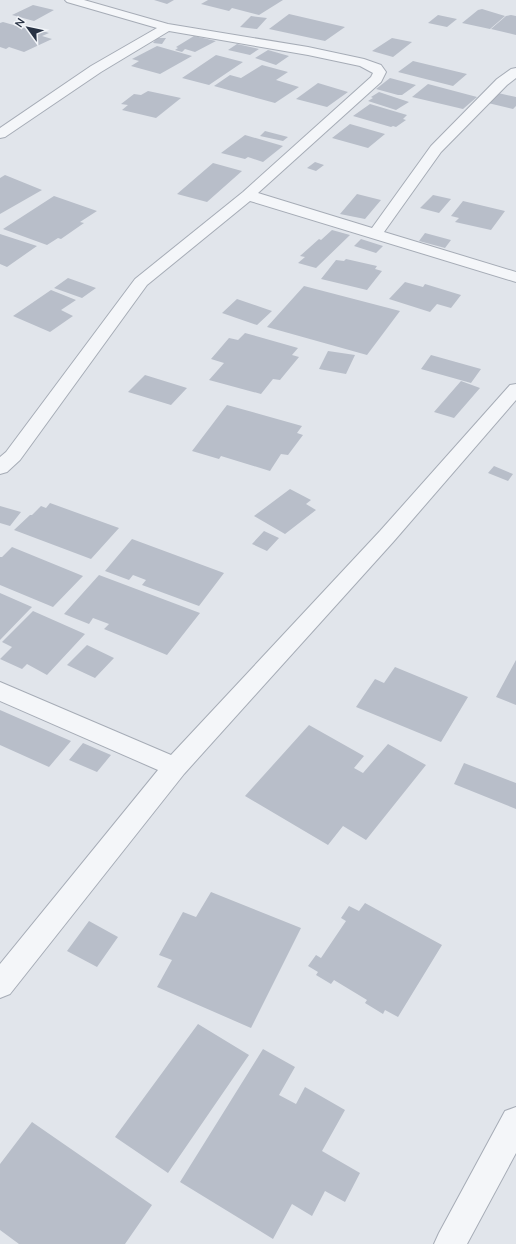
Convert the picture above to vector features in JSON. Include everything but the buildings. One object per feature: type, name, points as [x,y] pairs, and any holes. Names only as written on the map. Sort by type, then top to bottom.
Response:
[{"type":"street","points":[[0,468],[13,456],[141,282],[248,195],[365,89],[380,72],[376,68],[364,63],[308,51],[167,27],[71,0]]},
{"type":"street","points":[[0,134],[13,119],[167,27]]},
{"type":"street","points":[[375,234],[436,149],[502,82],[516,72]]},
{"type":"street","points":[[248,195],[516,277]]},
{"type":"street","points":[[0,985],[175,767],[387,536],[516,389]]},
{"type":"street","points":[[0,691],[175,767]]},
{"type":"street","points":[[450,1244],[512,1137]]}]
